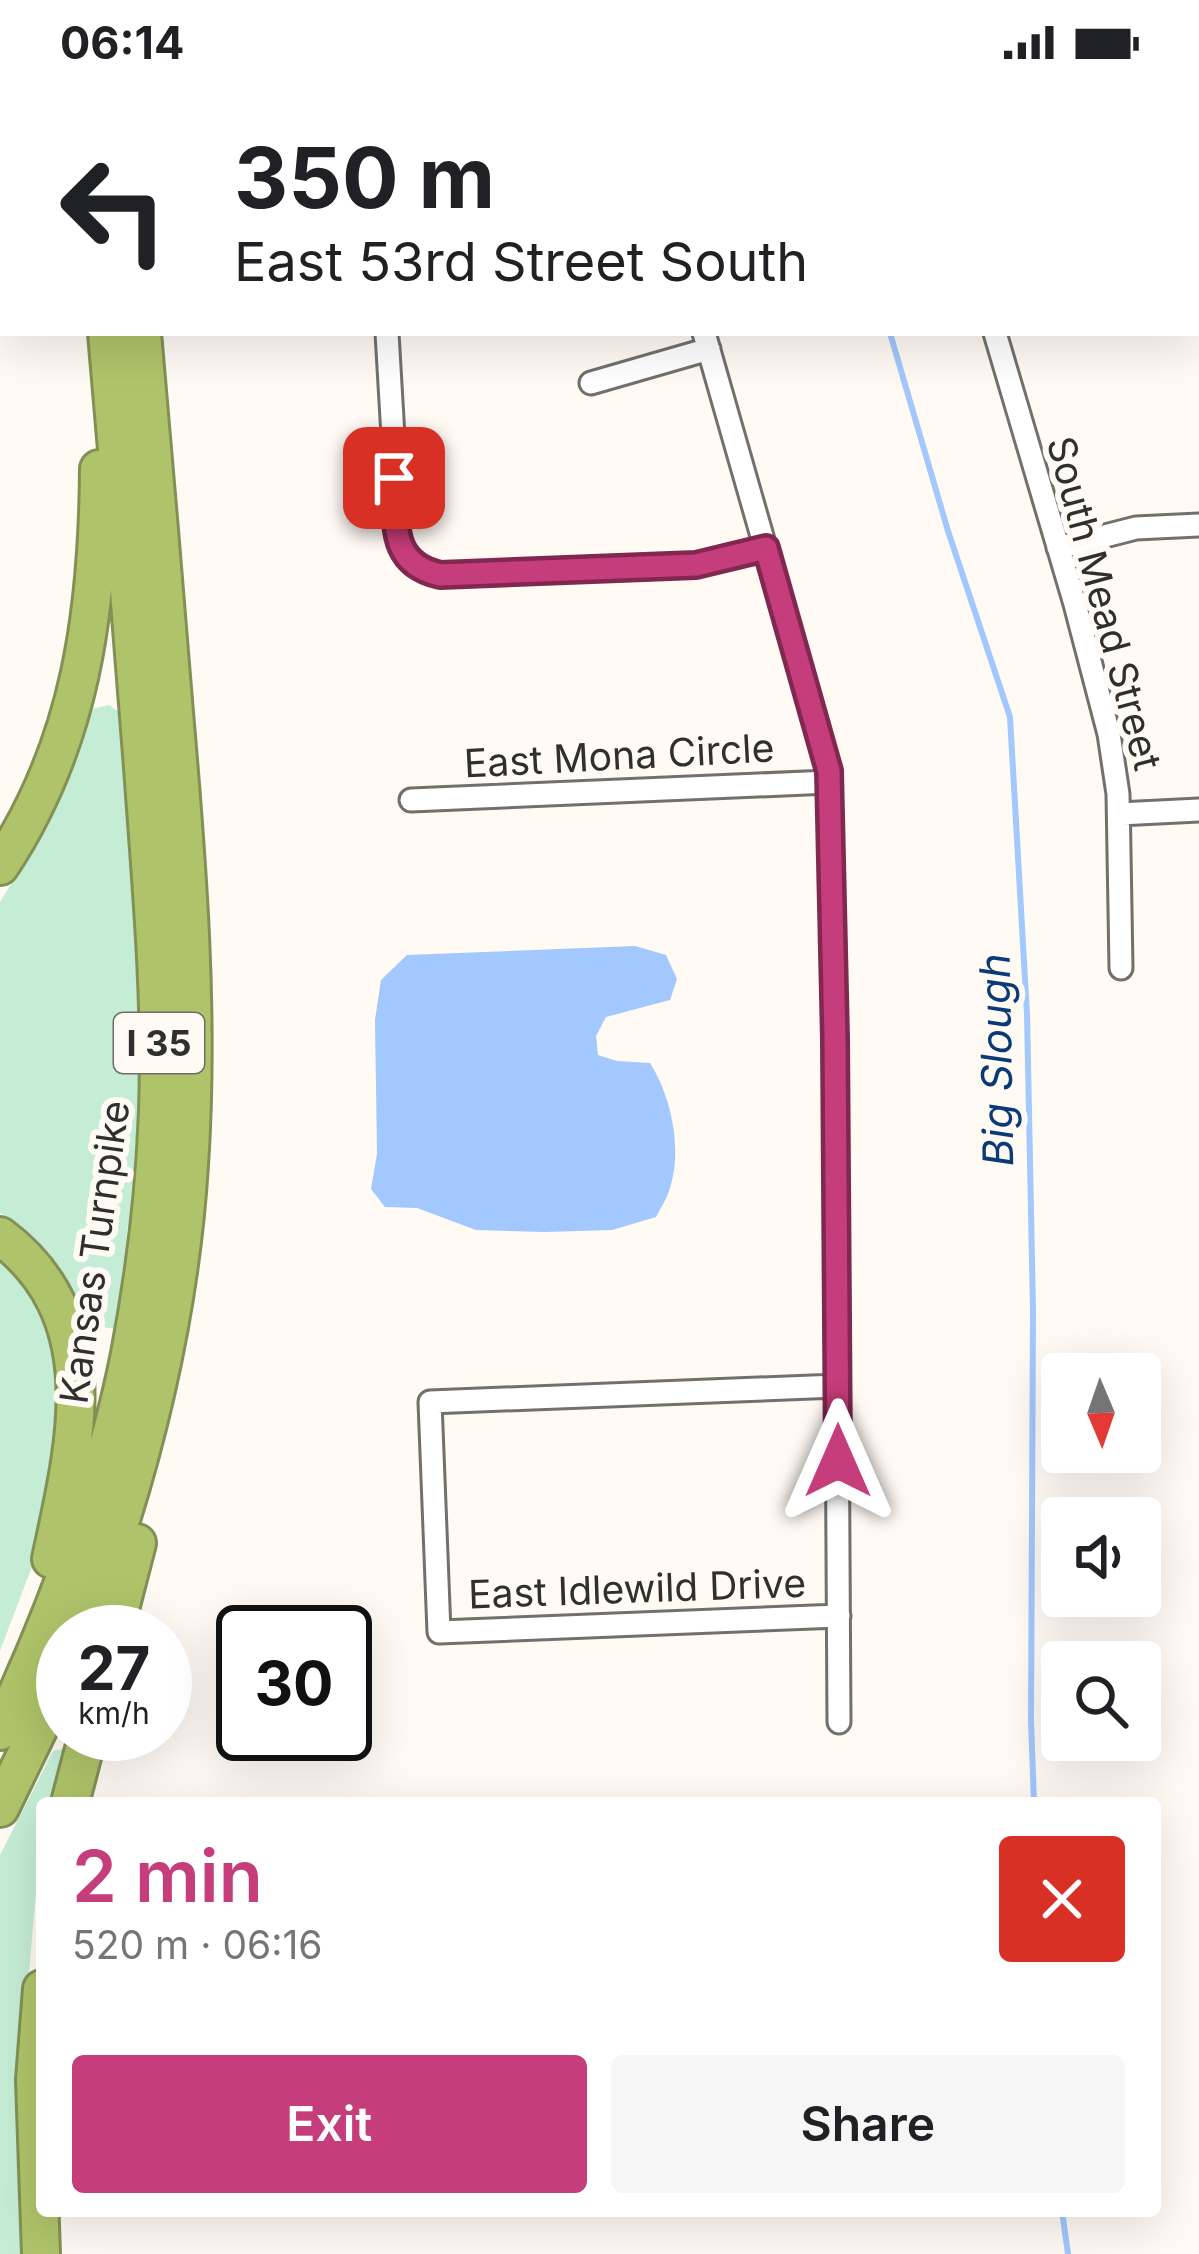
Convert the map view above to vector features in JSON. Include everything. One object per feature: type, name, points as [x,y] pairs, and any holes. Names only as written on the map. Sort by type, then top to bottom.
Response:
[{"type":"highway","points":[[0,866],[42,794],[55,761],[90,630],[97,564],[103,336]]},
{"type":"highway","name":"Kansas Turnpike","points":[[0,1730],[61,1592],[116,1420],[152,1196],[158,1112],[157,962],[103,336]]},
{"type":"highway","name":"Kansas Turnpike","points":[[91,1605],[143,1445],[172,1306],[189,1167],[193,1040],[184,820],[142,336]]},
{"type":"highway","points":[[0,1236],[24,1256],[57,1301],[76,1376],[72,1455],[48,1574],[0,1698]]},
{"type":"highway","points":[[120,1605],[166,1433],[172,1306]]},
{"type":"highway","points":[[0,1808],[36,1734]]},
{"type":"highway","points":[[72,1797],[81,1761]]},
{"type":"highway","points":[[36,2067],[36,2115]]},
{"type":"highway","points":[[39,2217],[40,2254]]},
{"type":"street","points":[[387,336],[398,539],[413,565],[440,575],[596,570],[696,565],[766,548]]},
{"type":"street","name":"South Mead Street","points":[[996,336],[1108,734],[1119,814],[1121,968]]},
{"type":"street","points":[[591,382],[706,341],[827,759],[835,1039],[839,1722]]},
{"type":"street","points":[[1058,548],[1136,528],[1199,525]]},
{"type":"street","name":"East Mona Circle","points":[[411,800],[829,782]]},
{"type":"street","points":[[1119,814],[1199,811]]},
{"type":"street","name":"East Idlewild Drive","points":[[837,1386],[430,1402],[439,1632],[838,1616]]},
{"type":"green space","points":[[109,705],[119,712],[122,733],[139,1054],[135,1157],[115,1329],[85,1324],[42,1247],[0,1213],[0,902],[50,822],[92,709]]},
{"type":"green space","points":[[0,1252],[27,1276],[66,1377],[44,1535],[0,1651]]},
{"type":"green space","points":[[48,1761],[65,1761],[57,1797],[36,1797],[36,1892],[23,2042],[27,2254],[0,2254],[0,1855]]},
{"type":"water","points":[[635,946],[666,955],[677,979],[670,1000],[606,1017],[596,1036],[598,1055],[650,1063],[664,1092],[675,1159],[669,1191],[656,1217],[612,1230],[476,1230],[417,1208],[385,1207],[371,1189],[377,1154],[375,1020],[381,980],[407,955]]},
{"type":"waterway","name":"Big Slough","points":[[891,336],[948,531],[1010,717],[1027,1014],[1034,1797]]},
{"type":"waterway","name":"Big Slough","points":[[1063,2217],[1068,2254]]},
{"type":"route","points":[[394,478],[398,539],[404,556],[418,568],[440,575],[696,565],[766,548],[829,771],[838,1461]]}]
